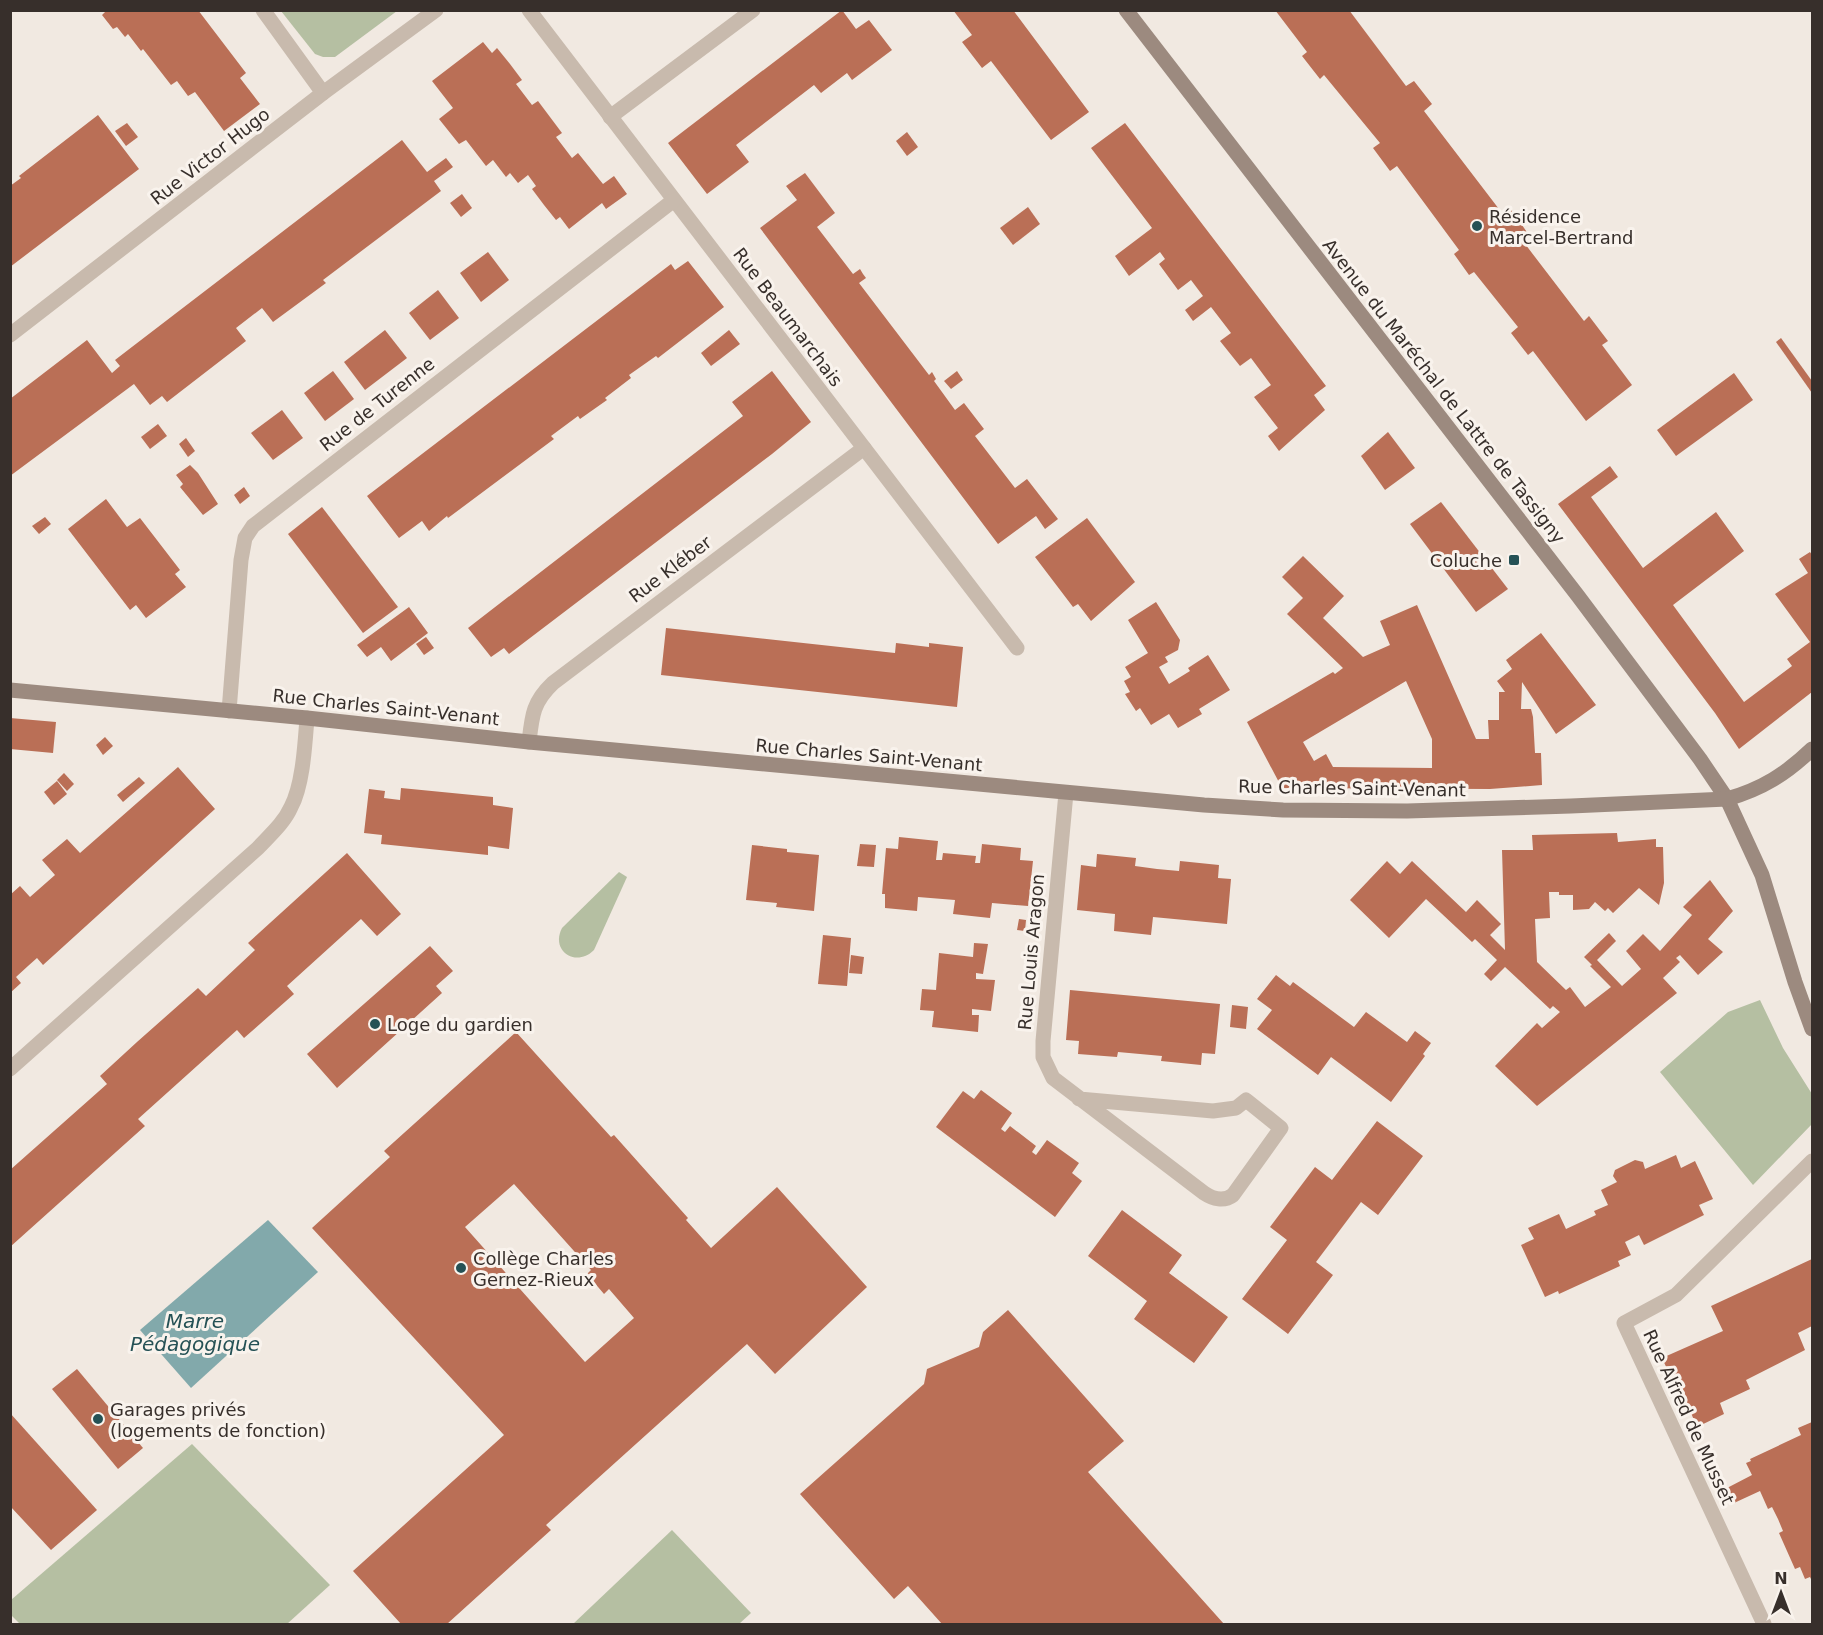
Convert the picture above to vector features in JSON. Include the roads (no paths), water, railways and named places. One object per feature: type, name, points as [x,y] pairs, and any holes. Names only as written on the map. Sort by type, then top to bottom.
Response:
[{"type":"street","points":[[263,10],[323,93]]},
{"type":"street","name":"Rue Victor Hugo","points":[[10,335],[323,93],[436,10]]},
{"type":"street","name":"Rue Beaumarchais","points":[[529,10],[1017,648]]},
{"type":"street","points":[[610,117],[753,10]]},
{"type":"street","name":"Avenue du Maréchal de Lattre de Tassigny","points":[[1126,10],[1578,596],[1700,759],[1727,799],[1762,875],[1812,1029]]},
{"type":"street","name":"Rue de Turenne","points":[[229,711],[241,560],[245,538],[253,526],[674,200]]},
{"type":"street","name":"Rue Kléber","points":[[529,742],[532,718],[539,697],[553,682],[864,447]]},
{"type":"street","name":"Rue Charles Saint-Venant","points":[[10,690],[1066,793],[1283,810],[1407,811],[1727,799],[1752,792],[1774,780],[1812,749]]},
{"type":"street","points":[[10,1069],[258,848],[280,825],[292,806],[303,760],[307,718]]},
{"type":"street","name":"Rue Louis Aragon","points":[[1066,793],[1044,1029],[1043,1057],[1053,1078],[1079,1099],[1204,1193],[1217,1199],[1229,1198],[1233,1195],[1281,1128],[1246,1100],[1236,1108],[1213,1111],[1079,1099]]},
{"type":"street","name":"Rue Alfred de Musset","points":[[1764,1624],[1624,1323],[1676,1295],[1812,1161]]},
{"type":"water","name":"Marre Pédagogique","points":[[268,1220],[318,1272],[191,1388],[140,1330]]},
{"type":"place","name":"Résidence Marcel-Bertrand","points":[[1477,226]]},
{"type":"place","name":"Coluche","points":[[1514,560]]},
{"type":"place","name":"Loge du gardien","points":[[375,1024]]},
{"type":"place","name":"Collège Charles Gernez-Rieux","points":[[461,1268]]},
{"type":"place","name":"Garages privés (logements de fonction)","points":[[98,1419]]}]
